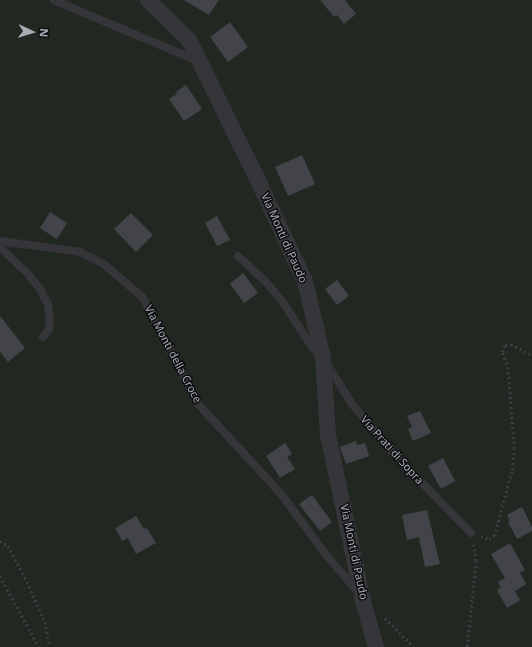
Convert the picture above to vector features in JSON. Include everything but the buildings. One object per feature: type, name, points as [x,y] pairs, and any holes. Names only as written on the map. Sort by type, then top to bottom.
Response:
[{"type":"street","name":"Via Monti di Paudo","points":[[148,0],[189,40],[202,63],[305,281],[323,358],[328,435],[362,598],[376,647]]},
{"type":"lane","points":[[54,0],[202,63]]},
{"type":"lane","name":"Via Monti della Croce","points":[[0,241],[80,252],[104,264],[142,296],[199,405],[281,494],[328,557],[362,598]]},
{"type":"lane","points":[[0,247],[29,275],[40,289],[48,304],[49,329],[43,337]]},
{"type":"lane","name":"Via Prati di Sopra","points":[[238,256],[265,281],[282,301],[312,347],[323,358],[352,404],[390,450],[471,533]]},
{"type":"path","points":[[467,647],[476,561],[471,533],[489,539],[494,536],[512,470],[514,449],[508,369],[502,352],[505,345],[511,344],[532,355]]},
{"type":"path","points":[[0,541],[8,546],[25,577],[45,622],[50,647]]},
{"type":"path","points":[[0,576],[39,647]]},
{"type":"path","points":[[383,616],[414,647]]},
{"type":"shaded area","points":[[0,0],[532,0],[532,647],[0,647]]}]
